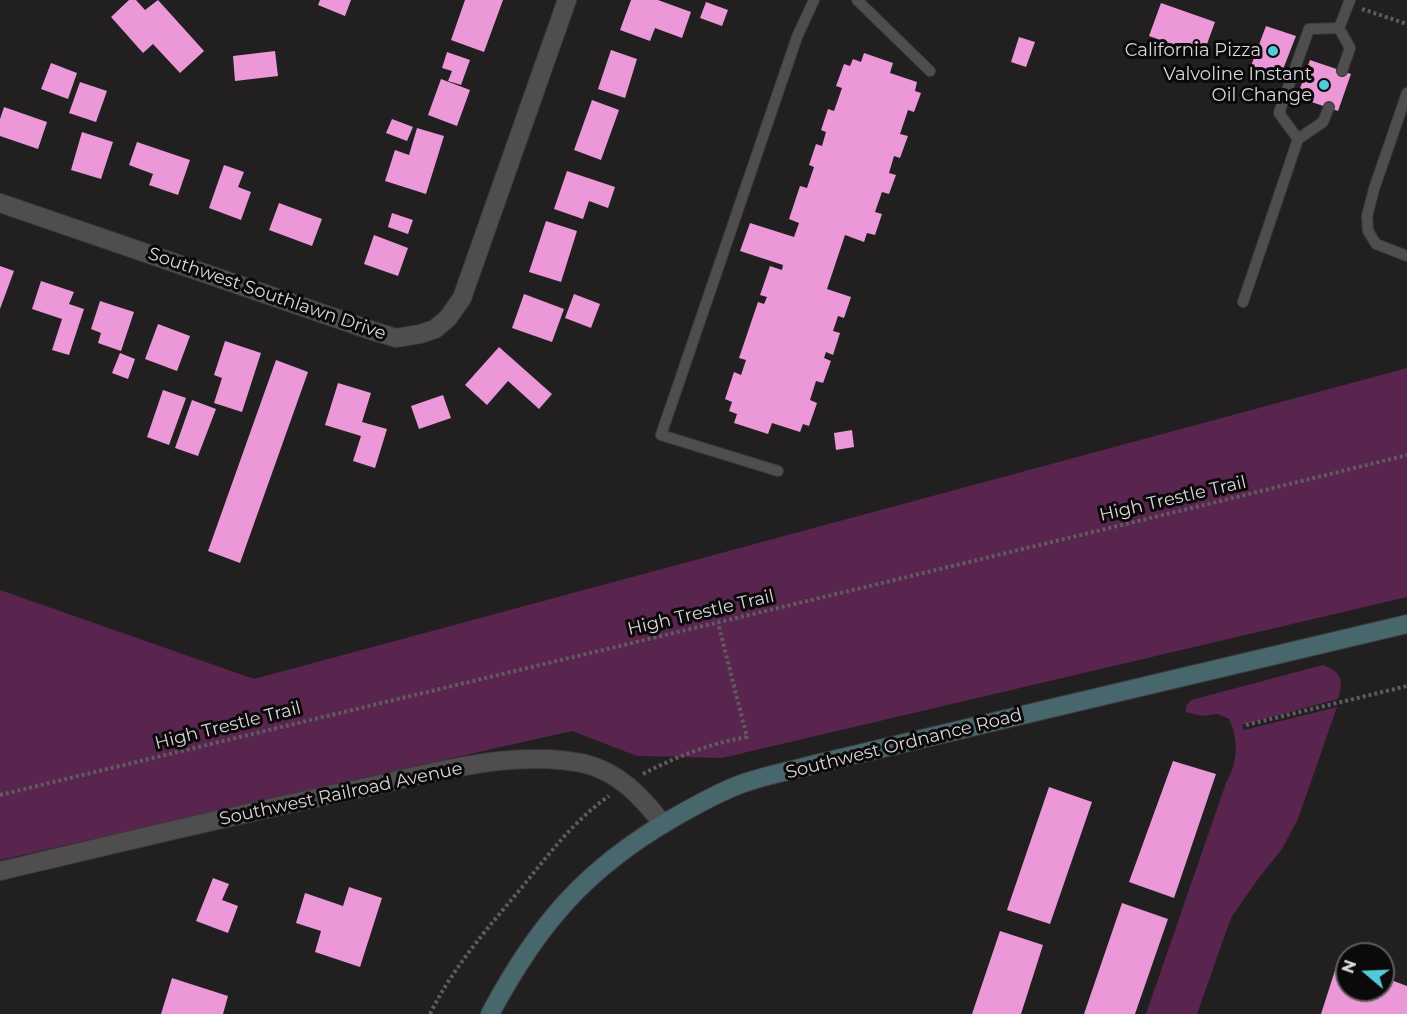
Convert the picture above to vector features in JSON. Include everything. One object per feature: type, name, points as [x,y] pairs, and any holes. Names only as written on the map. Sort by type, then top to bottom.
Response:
[{"type":"street","name":"Southwest Southlawn Drive","points":[[0,203],[396,338],[435,329],[448,318],[462,298],[567,0]]},
{"type":"street","name":"Southwest Ordnance Road","points":[[490,1014],[508,980],[534,940],[585,881],[622,851],[663,824],[718,793],[798,769],[1407,624]]},
{"type":"street","name":"Southwest Railroad Avenue","points":[[0,871],[495,760],[558,761],[582,764],[602,770],[626,784],[643,799],[663,824]]},
{"type":"lane","points":[[778,471],[661,435],[797,37],[814,0]]},
{"type":"lane","points":[[857,0],[930,71]]},
{"type":"lane","points":[[1342,71],[1350,48],[1339,28],[1349,2]]},
{"type":"lane","points":[[1298,139],[1279,113],[1309,29],[1339,28]]},
{"type":"lane","points":[[1407,93],[1367,216],[1368,231],[1376,244],[1407,256]]},
{"type":"lane","points":[[1243,302],[1298,139],[1323,122],[1329,107]]},
{"type":"path","points":[[1349,2],[1407,24]]},
{"type":"path","name":"High Trestle Trail","points":[[0,795],[1407,456]]},
{"type":"path","points":[[430,1014],[467,955],[566,832],[594,807],[626,784],[657,767],[729,740],[747,737],[718,623]]},
{"type":"path","points":[[1246,725],[1407,686]]},
{"type":"shaded area","points":[[1407,368],[1407,597],[722,758],[637,756],[572,731],[0,860],[0,590],[254,679]]},
{"type":"shaded area","points":[[1323,665],[1338,674],[1340,678],[1341,687],[1338,699],[1242,725],[1244,730],[1337,707],[1298,819],[1282,849],[1231,918],[1197,1014],[1146,1014],[1235,759],[1236,743],[1229,719],[1218,714],[1202,716],[1186,712],[1186,706],[1191,700]]},
{"type":"building","points":[[129,0],[136,0],[145,10],[158,0],[204,51],[180,73],[153,44],[143,53],[111,17]]},
{"type":"building","points":[[320,0],[351,0],[345,16],[318,5]]},
{"type":"building","points":[[465,0],[503,0],[484,52],[451,40]]},
{"type":"building","points":[[631,0],[658,0],[691,12],[682,38],[655,28],[650,41],[620,30]]},
{"type":"building","points":[[706,2],[728,10],[722,26],[700,18]]},
{"type":"building","points":[[1161,3],[1215,22],[1203,55],[1149,36]]},
{"type":"building","name":"California Pizza","points":[[1266,26],[1296,36],[1280,77],[1251,66]]},
{"type":"building","points":[[1019,37],[1035,42],[1026,67],[1011,62]]},
{"type":"building","points":[[611,50],[637,59],[625,98],[598,89]]},
{"type":"building","points":[[275,51],[278,76],[235,81],[233,56]]},
{"type":"building","points":[[447,52],[470,60],[461,85],[448,81],[452,71],[442,68]]},
{"type":"building","points":[[864,53],[893,63],[890,73],[917,82],[915,91],[921,93],[914,112],[908,110],[900,134],[908,136],[900,158],[894,156],[889,173],[896,175],[889,194],[882,192],[875,212],[882,214],[875,235],[867,233],[864,242],[845,235],[827,289],[851,297],[844,318],[838,316],[833,331],[840,333],[833,355],[826,352],[824,358],[831,361],[823,383],[816,381],[810,400],[817,403],[809,426],[803,424],[800,432],[772,423],[768,434],[734,423],[737,414],[729,411],[732,402],[725,399],[734,372],[741,375],[746,360],[739,358],[758,302],[764,304],[767,297],[760,295],[770,266],[782,270],[783,265],[740,251],[750,223],[794,237],[799,223],[789,219],[800,186],[807,188],[814,167],[809,165],[816,144],[822,146],[826,132],[821,130],[828,109],[834,111],[842,88],[836,86],[844,64],[850,66],[853,59],[861,62]]},
{"type":"building","name":"Valvoline Instant Oil Change","points":[[1310,60],[1351,74],[1338,111],[1297,97]]},
{"type":"building","points":[[51,63],[77,73],[68,99],[41,89]]},
{"type":"building","points":[[441,79],[470,90],[457,126],[428,115]]},
{"type":"building","points":[[80,82],[107,91],[96,122],[69,113]]},
{"type":"building","points":[[592,100],[619,110],[601,160],[574,150]]},
{"type":"building","points":[[4,107],[47,122],[38,149],[0,136],[0,119]]},
{"type":"building","points":[[392,119],[413,127],[407,141],[386,133]]},
{"type":"building","points":[[417,128],[444,136],[426,194],[385,181],[395,150],[409,155]]},
{"type":"building","points":[[82,132],[113,142],[101,179],[71,170]]},
{"type":"building","points":[[137,142],[190,160],[178,195],[149,185],[153,174],[129,165]]},
{"type":"building","points":[[224,165],[244,172],[238,187],[251,192],[241,220],[209,208]]},
{"type":"building","points":[[567,171],[615,187],[608,208],[589,201],[583,219],[554,209]]},
{"type":"building","points":[[279,203],[322,219],[312,246],[269,230]]},
{"type":"building","points":[[392,213],[413,220],[408,234],[388,227]]},
{"type":"building","points":[[546,221],[577,231],[561,282],[529,272]]},
{"type":"building","points":[[374,235],[408,248],[398,276],[364,264]]},
{"type":"building","points":[[0,266],[14,271],[0,309]]},
{"type":"building","points":[[41,281],[74,292],[69,304],[84,309],[69,355],[52,350],[62,319],[32,309]]},
{"type":"building","points":[[524,294],[564,309],[552,342],[512,328]]},
{"type":"building","points":[[574,294],[600,304],[591,328],[565,318]]},
{"type":"building","points":[[100,301],[134,312],[121,351],[98,343],[101,333],[91,329]]},
{"type":"building","points":[[158,324],[190,336],[177,371],[145,359]]},
{"type":"building","points":[[225,341],[261,353],[242,412],[214,403],[222,378],[214,375]]},
{"type":"building","points":[[499,347],[552,394],[539,409],[508,381],[487,405],[465,385]]},
{"type":"building","points":[[120,353],[135,359],[128,379],[112,373]]},
{"type":"building","points":[[276,360],[308,372],[240,563],[208,551]]},
{"type":"building","points":[[338,383],[371,393],[362,422],[387,429],[375,468],[353,461],[361,436],[325,425]]},
{"type":"building","points":[[163,390],[186,398],[169,445],[147,437]]},
{"type":"building","points":[[443,395],[451,418],[419,429],[411,406]]},
{"type":"building","points":[[192,400],[216,409],[198,456],[175,448]]},
{"type":"building","points":[[852,430],[854,447],[836,450],[834,433]]},
{"type":"building","points":[[1173,761],[1216,774],[1174,898],[1129,882]]},
{"type":"building","points":[[1049,787],[1092,802],[1050,924],[1007,910]]},
{"type":"building","points":[[213,878],[229,884],[222,900],[238,906],[228,933],[196,921]]},
{"type":"building","points":[[349,887],[382,898],[360,967],[315,952],[321,931],[296,923],[305,893],[343,906]]},
{"type":"building","points":[[1122,903],[1168,919],[1135,1014],[1084,1014]]},
{"type":"building","points":[[1000,931],[1043,945],[1021,1014],[972,1014]]},
{"type":"building","points":[[1335,970],[1335,1002],[1395,1002],[1395,982],[1407,986],[1407,1014],[1321,1014]]},
{"type":"building","points":[[172,978],[228,996],[223,1014],[161,1014]]},
{"type":"place","name":"California Pizza","points":[[1273,51]]},
{"type":"place","name":"Valvoline Instant Oil Change","points":[[1324,85]]}]
